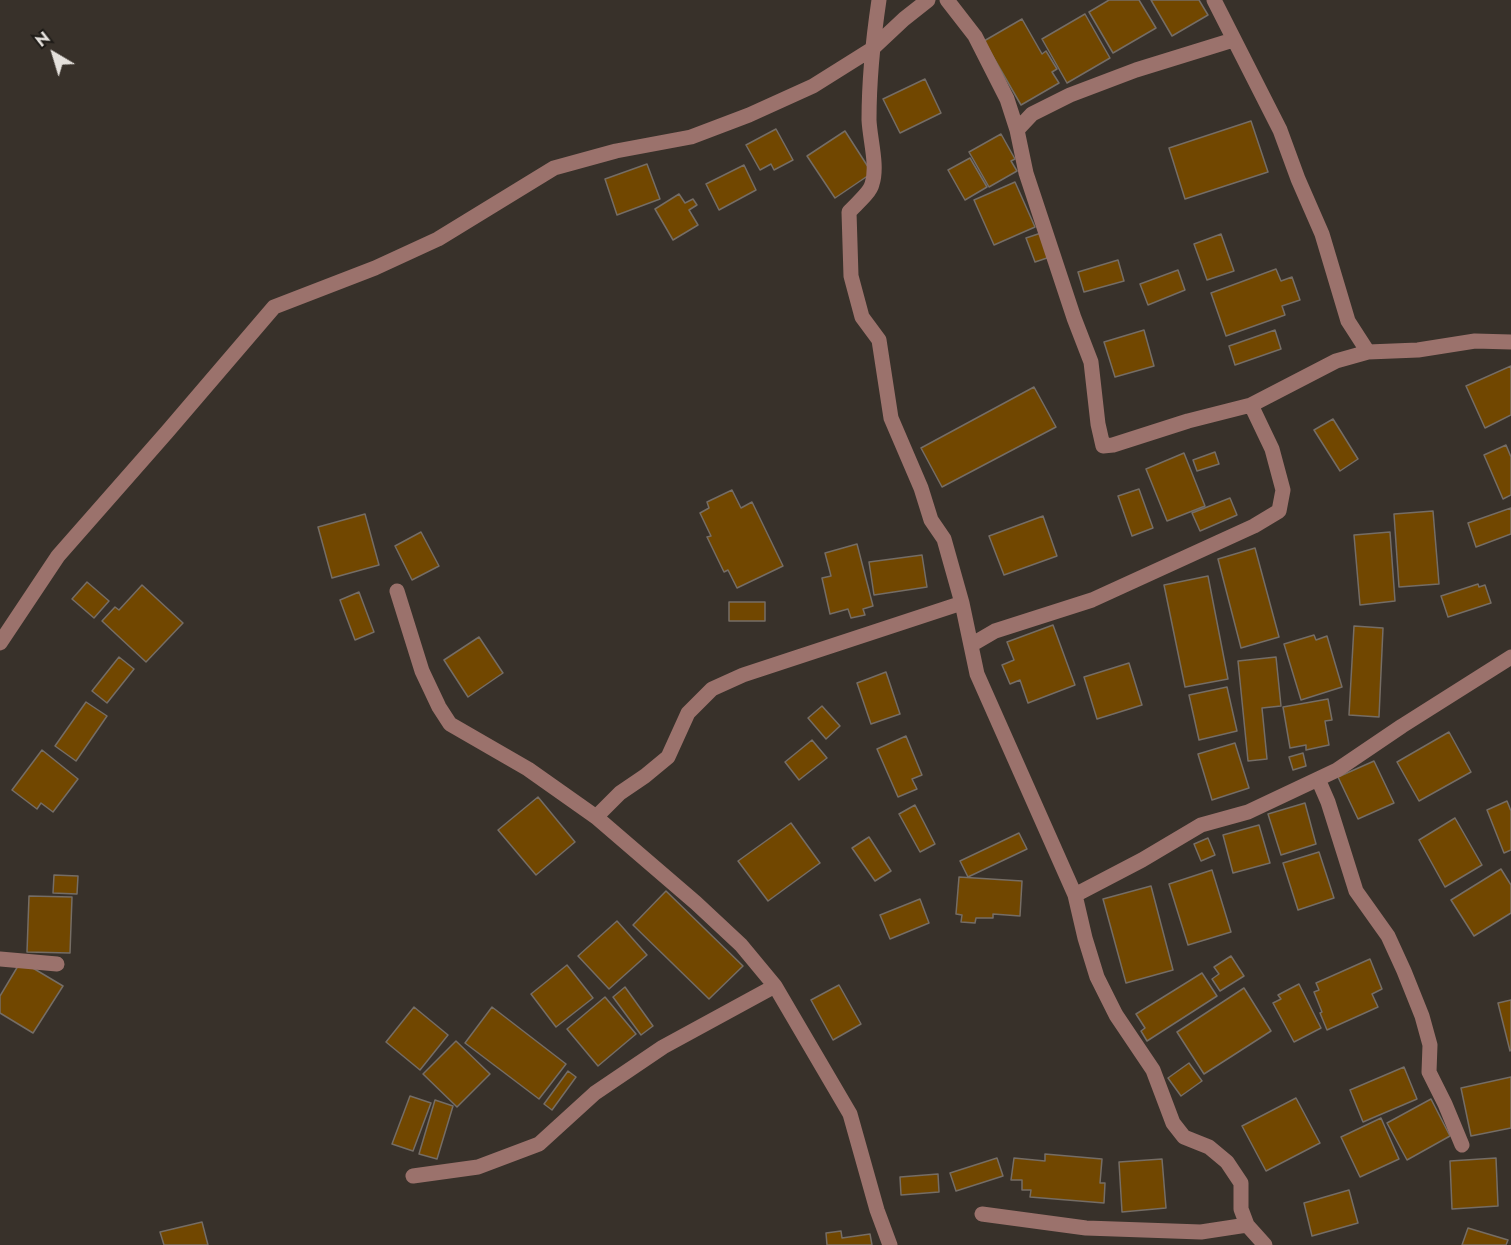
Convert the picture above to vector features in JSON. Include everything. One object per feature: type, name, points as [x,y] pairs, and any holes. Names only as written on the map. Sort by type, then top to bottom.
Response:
[{"type":"street","points":[[879,0],[869,88],[870,135],[875,171],[872,187],[849,212],[851,276],[861,317],[879,340],[891,418],[921,488],[931,520],[944,539],[962,603],[977,674],[1075,895],[1097,977],[1116,1015],[1153,1070],[1173,1124],[1184,1137],[1209,1147],[1227,1162],[1241,1182],[1241,1209],[1247,1226],[1265,1245]]},
{"type":"street","points":[[0,644],[58,556],[274,307],[375,268],[438,239],[554,168],[616,151],[691,137],[749,116],[813,86],[872,49],[904,18],[928,0]]},
{"type":"street","points":[[946,0],[975,36],[1007,99],[1017,130],[1026,173],[1091,362],[1098,424],[1103,446],[1113,446],[1188,421],[1251,405],[1336,361],[1368,352],[1418,350],[1475,341],[1511,342]]},
{"type":"street","points":[[1214,0],[1280,130],[1322,234],[1348,321],[1368,352]]},
{"type":"street","points":[[1017,130],[1032,114],[1070,95],[1136,70],[1233,40]]},
{"type":"street","points":[[971,645],[995,631],[1092,600],[1254,526],[1279,511],[1283,490],[1272,449],[1251,405]]},
{"type":"street","points":[[397,591],[422,671],[450,724],[528,768],[596,817],[741,945],[775,986],[850,1114],[877,1210],[890,1245]]},
{"type":"street","points":[[596,817],[620,793],[668,757],[688,713],[712,689],[743,675],[962,603]]},
{"type":"street","points":[[1075,895],[1142,860],[1201,825],[1248,812],[1337,770],[1511,657]]},
{"type":"street","points":[[1318,779],[1328,802],[1356,891],[1388,936],[1404,970],[1422,1016],[1430,1045],[1429,1072],[1462,1145]]},
{"type":"street","points":[[0,959],[57,964]]},
{"type":"street","points":[[413,1176],[478,1167],[539,1144],[595,1093],[663,1047],[775,986]]},
{"type":"street","points":[[982,1214],[1086,1228],[1201,1232],[1247,1226]]},
{"type":"building","points":[[1109,0],[1139,0],[1156,28],[1113,53],[1089,12]]},
{"type":"building","points":[[1151,0],[1199,0],[1208,15],[1172,36]]},
{"type":"building","points":[[1085,14],[1110,58],[1067,83],[1042,39]]},
{"type":"building","points":[[1022,19],[1042,54],[1046,51],[1057,69],[1052,72],[1059,83],[1021,105],[984,41]]},
{"type":"building","points":[[925,79],[941,113],[900,133],[883,99]]},
{"type":"building","points":[[1251,121],[1268,172],[1185,199],[1169,148]]},
{"type":"building","points":[[776,129],[793,160],[774,170],[771,164],[760,170],[746,145]]},
{"type":"building","points":[[845,131],[872,173],[835,198],[807,156]]},
{"type":"building","points":[[1001,134],[1015,159],[1011,161],[1017,171],[989,187],[969,152]]},
{"type":"building","points":[[970,158],[987,187],[965,200],[948,170]]},
{"type":"building","points":[[647,164],[660,199],[617,215],[605,179]]},
{"type":"building","points":[[744,165],[756,190],[719,210],[706,184]]},
{"type":"building","points":[[1015,182],[1035,227],[994,245],[974,200]]},
{"type":"building","points":[[679,194],[685,203],[693,199],[697,205],[689,210],[698,225],[673,240],[655,209]]},
{"type":"building","points":[[1041,233],[1050,257],[1035,262],[1026,238]]},
{"type":"building","points":[[1221,234],[1234,271],[1207,280],[1194,244]]},
{"type":"building","points":[[1118,260],[1124,281],[1084,292],[1078,272]]},
{"type":"building","points":[[1276,269],[1281,281],[1292,277],[1300,300],[1282,306],[1285,315],[1226,336],[1211,293]]},
{"type":"building","points":[[1178,270],[1185,290],[1148,305],[1140,284]]},
{"type":"building","points":[[1144,330],[1154,366],[1115,377],[1104,342]]},
{"type":"building","points":[[1275,330],[1281,349],[1235,365],[1229,346]]},
{"type":"building","points":[[1511,366],[1511,415],[1485,428],[1466,386]]},
{"type":"building","points":[[1034,387],[1056,427],[942,487],[921,448]]},
{"type":"building","points":[[1333,419],[1358,459],[1340,471],[1314,430]]},
{"type":"building","points":[[1506,445],[1511,457],[1511,495],[1503,499],[1484,455]]},
{"type":"building","points":[[1215,452],[1219,464],[1197,471],[1193,460]]},
{"type":"building","points":[[1184,453],[1205,506],[1167,521],[1146,469]]},
{"type":"building","points":[[1139,489],[1153,528],[1132,536],[1118,496]]},
{"type":"building","points":[[732,490],[741,508],[752,502],[783,566],[737,588],[728,570],[724,572],[707,537],[711,536],[700,513],[709,508],[707,502]]},
{"type":"building","points":[[1230,498],[1237,515],[1200,531],[1192,513]]},
{"type":"building","points":[[1511,508],[1511,534],[1476,547],[1468,523]]},
{"type":"building","points":[[1433,511],[1439,584],[1399,587],[1394,514]]},
{"type":"building","points":[[365,514],[379,565],[332,578],[318,527]]},
{"type":"building","points":[[1043,516],[1057,556],[1004,575],[989,536]]},
{"type":"building","points":[[421,532],[439,566],[412,580],[395,546]]},
{"type":"building","points":[[1390,532],[1395,601],[1360,605],[1354,535]]},
{"type":"building","points":[[857,544],[873,606],[863,609],[865,615],[851,618],[848,609],[830,614],[822,578],[831,576],[825,553]]},
{"type":"building","points":[[1255,548],[1279,637],[1241,648],[1218,559]]},
{"type":"building","points":[[922,555],[927,587],[874,595],[869,562]]},
{"type":"building","points":[[1208,576],[1228,679],[1185,687],[1164,585]]},
{"type":"building","points":[[87,582],[109,601],[94,618],[72,599]]},
{"type":"building","points":[[1478,584],[1479,587],[1485,585],[1491,603],[1448,617],[1441,596]]},
{"type":"building","points":[[142,585],[183,623],[146,662],[102,621],[115,607],[119,610]]},
{"type":"building","points":[[359,592],[374,632],[355,640],[340,600]]},
{"type":"building","points":[[729,602],[765,602],[765,621],[729,621]]},
{"type":"building","points":[[1053,625],[1075,685],[1028,703],[1020,680],[1010,684],[1002,665],[1014,660],[1007,642]]},
{"type":"building","points":[[1354,626],[1383,628],[1379,717],[1349,715]]},
{"type":"building","points":[[1314,635],[1316,640],[1327,636],[1342,687],[1301,700],[1284,644]]},
{"type":"building","points":[[479,637],[503,673],[468,697],[444,660]]},
{"type":"building","points":[[119,657],[134,669],[107,703],[92,691]]},
{"type":"building","points":[[1276,657],[1281,706],[1262,708],[1267,759],[1248,761],[1238,661]]},
{"type":"building","points":[[1129,663],[1142,705],[1097,719],[1084,677]]},
{"type":"building","points":[[886,672],[900,714],[871,724],[857,683]]},
{"type":"building","points":[[1227,687],[1237,731],[1199,740],[1189,695]]},
{"type":"building","points":[[1328,699],[1332,720],[1325,721],[1329,745],[1306,750],[1306,745],[1290,748],[1283,707]]},
{"type":"building","points":[[86,702],[107,716],[76,761],[55,746]]},
{"type":"building","points":[[822,706],[840,726],[826,739],[808,718]]},
{"type":"building","points":[[1449,732],[1471,772],[1419,801],[1397,762]]},
{"type":"building","points":[[906,736],[922,775],[912,779],[917,789],[898,797],[877,749]]},
{"type":"building","points":[[812,740],[827,758],[799,780],[785,762]]},
{"type":"building","points":[[1235,743],[1249,788],[1212,800],[1198,754]]},
{"type":"building","points":[[42,750],[78,779],[53,812],[41,803],[37,809],[12,790]]},
{"type":"building","points":[[1303,753],[1306,766],[1293,770],[1289,757]]},
{"type":"building","points":[[1374,761],[1394,803],[1358,819],[1338,777]]},
{"type":"building","points":[[538,797],[575,842],[536,875],[498,830]]},
{"type":"building","points":[[1507,801],[1511,811],[1511,850],[1504,853],[1487,810]]},
{"type":"building","points":[[1305,803],[1316,844],[1281,855],[1268,814]]},
{"type":"building","points":[[915,805],[935,844],[920,852],[899,814]]},
{"type":"building","points":[[1455,818],[1482,865],[1445,887],[1419,840]]},
{"type":"building","points":[[791,823],[820,863],[768,901],[738,861]]},
{"type":"building","points":[[1259,825],[1270,863],[1233,873],[1223,835]]},
{"type":"building","points":[[1019,833],[1027,849],[968,877],[960,861]]},
{"type":"building","points":[[869,837],[891,871],[875,881],[852,848]]},
{"type":"building","points":[[1208,838],[1215,855],[1201,861],[1194,844]]},
{"type":"building","points":[[1319,852],[1334,898],[1298,910],[1283,863]]},
{"type":"building","points":[[1501,869],[1511,885],[1511,913],[1474,936],[1451,900]]},
{"type":"building","points":[[1212,870],[1231,932],[1188,945],[1169,884]]},
{"type":"building","points":[[54,875],[78,876],[77,894],[53,893]]},
{"type":"building","points":[[959,877],[1022,881],[1020,916],[993,914],[993,918],[976,918],[975,923],[961,922],[962,915],[956,914]]},
{"type":"building","points":[[1151,886],[1173,970],[1126,983],[1103,899]]},
{"type":"building","points":[[666,891],[743,966],[709,999],[633,925]]},
{"type":"building","points":[[29,896],[72,897],[70,953],[27,952]]},
{"type":"building","points":[[920,899],[929,923],[890,939],[880,915]]},
{"type":"building","points":[[617,921],[647,955],[609,989],[578,956]]},
{"type":"building","points":[[1231,956],[1244,976],[1220,991],[1212,979],[1219,974],[1214,967]]},
{"type":"building","points":[[1370,959],[1382,989],[1372,994],[1378,1007],[1327,1030],[1314,992],[1319,990],[1316,983]]},
{"type":"building","points":[[21,961],[63,986],[33,1033],[0,1013],[0,996]]},
{"type":"building","points":[[567,965],[593,998],[556,1027],[531,994]]},
{"type":"building","points":[[1202,973],[1217,996],[1147,1041],[1141,1031],[1145,1028],[1136,1014]]},
{"type":"building","points":[[1299,984],[1321,1028],[1294,1042],[1273,1003],[1281,999],[1278,995]]},
{"type":"building","points":[[839,985],[861,1024],[833,1040],[811,1000]]},
{"type":"building","points":[[625,987],[653,1026],[641,1035],[613,997]]},
{"type":"building","points":[[1244,988],[1271,1031],[1204,1074],[1177,1032]]},
{"type":"building","points":[[605,997],[636,1034],[598,1066],[567,1029]]},
{"type":"building","points":[[1511,1000],[1511,1050],[1510,1051],[1498,1003]]},
{"type":"building","points":[[414,1007],[448,1035],[420,1070],[386,1042]]},
{"type":"building","points":[[492,1007],[566,1064],[539,1099],[465,1043]]},
{"type":"building","points":[[456,1041],[490,1074],[457,1107],[423,1074]]},
{"type":"building","points":[[1189,1063],[1202,1081],[1181,1096],[1168,1078]]},
{"type":"building","points":[[1404,1067],[1417,1099],[1363,1122],[1350,1090]]},
{"type":"building","points":[[568,1071],[576,1077],[552,1110],[544,1104]]},
{"type":"building","points":[[1511,1077],[1511,1128],[1471,1136],[1461,1088]]},
{"type":"building","points":[[410,1096],[431,1103],[413,1151],[392,1144]]},
{"type":"building","points":[[1296,1098],[1320,1143],[1266,1171],[1242,1126]]},
{"type":"building","points":[[1431,1099],[1450,1136],[1407,1160],[1387,1123]]},
{"type":"building","points":[[435,1100],[453,1106],[437,1159],[419,1154]]},
{"type":"building","points":[[1381,1118],[1399,1159],[1360,1177],[1341,1137]]},
{"type":"building","points":[[1045,1154],[1102,1159],[1100,1183],[1105,1183],[1104,1203],[1030,1197],[1031,1190],[1022,1190],[1022,1180],[1011,1180],[1014,1158],[1045,1161]]},
{"type":"building","points":[[997,1158],[1003,1176],[956,1191],[950,1173]]},
{"type":"building","points":[[1496,1158],[1498,1206],[1452,1209],[1450,1161]]},
{"type":"building","points":[[1162,1159],[1166,1208],[1122,1212],[1119,1162]]},
{"type":"building","points":[[938,1174],[939,1192],[901,1195],[900,1177]]},
{"type":"building","points":[[1349,1190],[1358,1223],[1312,1236],[1304,1203]]},
{"type":"building","points":[[202,1222],[208,1245],[164,1245],[160,1232]]},
{"type":"building","points":[[1468,1228],[1508,1240],[1506,1245],[1462,1245]]},
{"type":"building","points":[[841,1231],[842,1238],[870,1234],[872,1245],[827,1245],[826,1233]]}]
